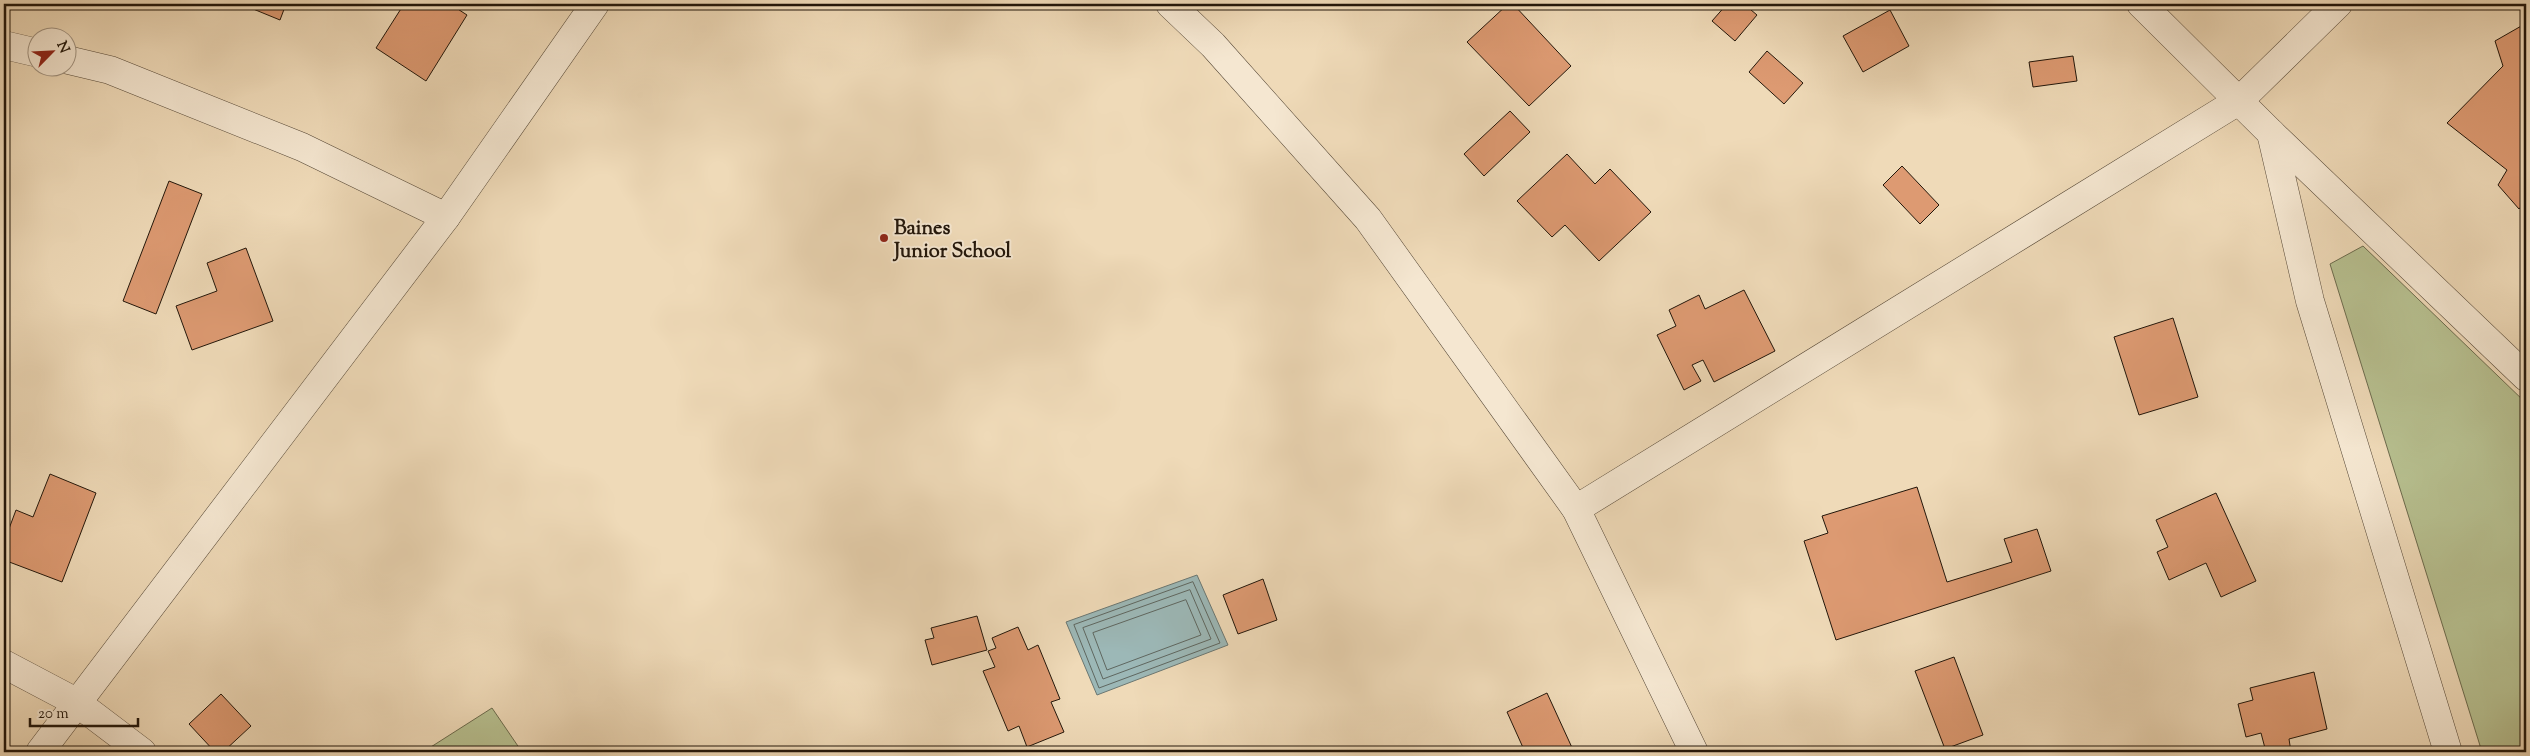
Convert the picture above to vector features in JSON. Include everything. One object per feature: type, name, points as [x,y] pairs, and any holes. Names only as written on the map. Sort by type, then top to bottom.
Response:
[{"type":"street","points":[[40,752],[76,702],[446,217],[595,4]]},
{"type":"street","points":[[1170,4],[1213,45],[1368,219],[1576,509],[1694,752]]},
{"type":"street","points":[[2141,4],[2240,100],[2271,133],[2526,377]]},
{"type":"street","points":[[1576,509],[2240,100],[2338,4]]},
{"type":"street","points":[[4,45],[28,51]]},
{"type":"street","points":[[78,62],[110,70],[302,147],[446,217]]},
{"type":"street","points":[[2271,133],[2310,301],[2448,752]]},
{"type":"street","points":[[4,664],[76,702],[142,752]]},
{"type":"green space","points":[[2363,246],[2526,403],[2526,752],[2482,752],[2330,264]]},
{"type":"green space","points":[[492,708],[522,752],[423,752]]},
{"type":"water","points":[[1197,575],[1228,645],[1097,695],[1066,622]]},
{"type":"building","points":[[241,4],[286,4],[280,20]]},
{"type":"building","points":[[404,4],[450,4],[467,15],[426,81],[376,48]]},
{"type":"building","points":[[1508,4],[1513,4],[1571,66],[1529,106],[1467,42]]},
{"type":"building","points":[[1727,4],[1744,4],[1757,15],[1735,41],[1712,21]]},
{"type":"building","points":[[1890,10],[1909,46],[1863,72],[1843,36]]},
{"type":"building","points":[[2523,25],[2526,27],[2526,201],[2519,209],[2498,185],[2507,170],[2447,123],[2503,66],[2495,41]]},
{"type":"building","points":[[1767,51],[1803,83],[1784,104],[1749,72]]},
{"type":"building","points":[[2073,56],[2077,81],[2033,87],[2029,62]]},
{"type":"building","points":[[1510,111],[1530,132],[1484,176],[1464,154]]},
{"type":"building","points":[[1567,154],[1595,184],[1610,169],[1651,212],[1599,261],[1565,225],[1552,237],[1517,201]]},
{"type":"building","points":[[1902,166],[1939,205],[1920,224],[1883,185]]},
{"type":"building","points":[[169,181],[202,194],[156,314],[123,301]]},
{"type":"building","points":[[246,248],[273,321],[192,350],[176,306],[217,291],[207,263]]},
{"type":"building","points":[[1744,290],[1775,351],[1714,382],[1703,360],[1692,365],[1701,381],[1684,390],[1657,335],[1676,326],[1669,310],[1699,295],[1705,309]]},
{"type":"building","points":[[2173,318],[2198,397],[2139,415],[2114,337]]},
{"type":"building","points":[[50,474],[96,493],[62,582],[4,560],[4,542],[16,510],[33,517]]},
{"type":"building","points":[[1917,487],[1947,582],[2012,562],[2004,539],[2037,529],[2051,571],[1836,640],[1804,541],[1828,533],[1822,516]]},
{"type":"building","points":[[2216,493],[2256,581],[2221,597],[2206,563],[2169,580],[2157,552],[2168,547],[2156,520]]},
{"type":"building","points":[[1263,579],[1277,620],[1238,634],[1223,595]]},
{"type":"building","points":[[977,616],[987,650],[932,665],[925,640],[934,638],[931,628]]},
{"type":"building","points":[[1018,627],[1028,650],[1038,645],[1060,699],[1051,702],[1064,732],[1027,747],[1019,726],[1008,731],[983,671],[995,667],[988,651],[996,648],[992,638]]},
{"type":"building","points":[[1954,657],[1983,735],[1945,749],[1915,671]]},
{"type":"building","points":[[2314,672],[2327,729],[2289,739],[2291,752],[2266,752],[2261,733],[2246,737],[2238,704],[2253,700],[2250,688]]},
{"type":"building","points":[[1547,693],[1574,752],[1525,752],[1507,712]]},
{"type":"building","points":[[221,694],[251,726],[223,752],[215,752],[189,724]]},
{"type":"building","points":[[2109,747],[2110,752],[2094,752]]},
{"type":"place","name":"Baines Junior School","points":[[884,238]]}]
